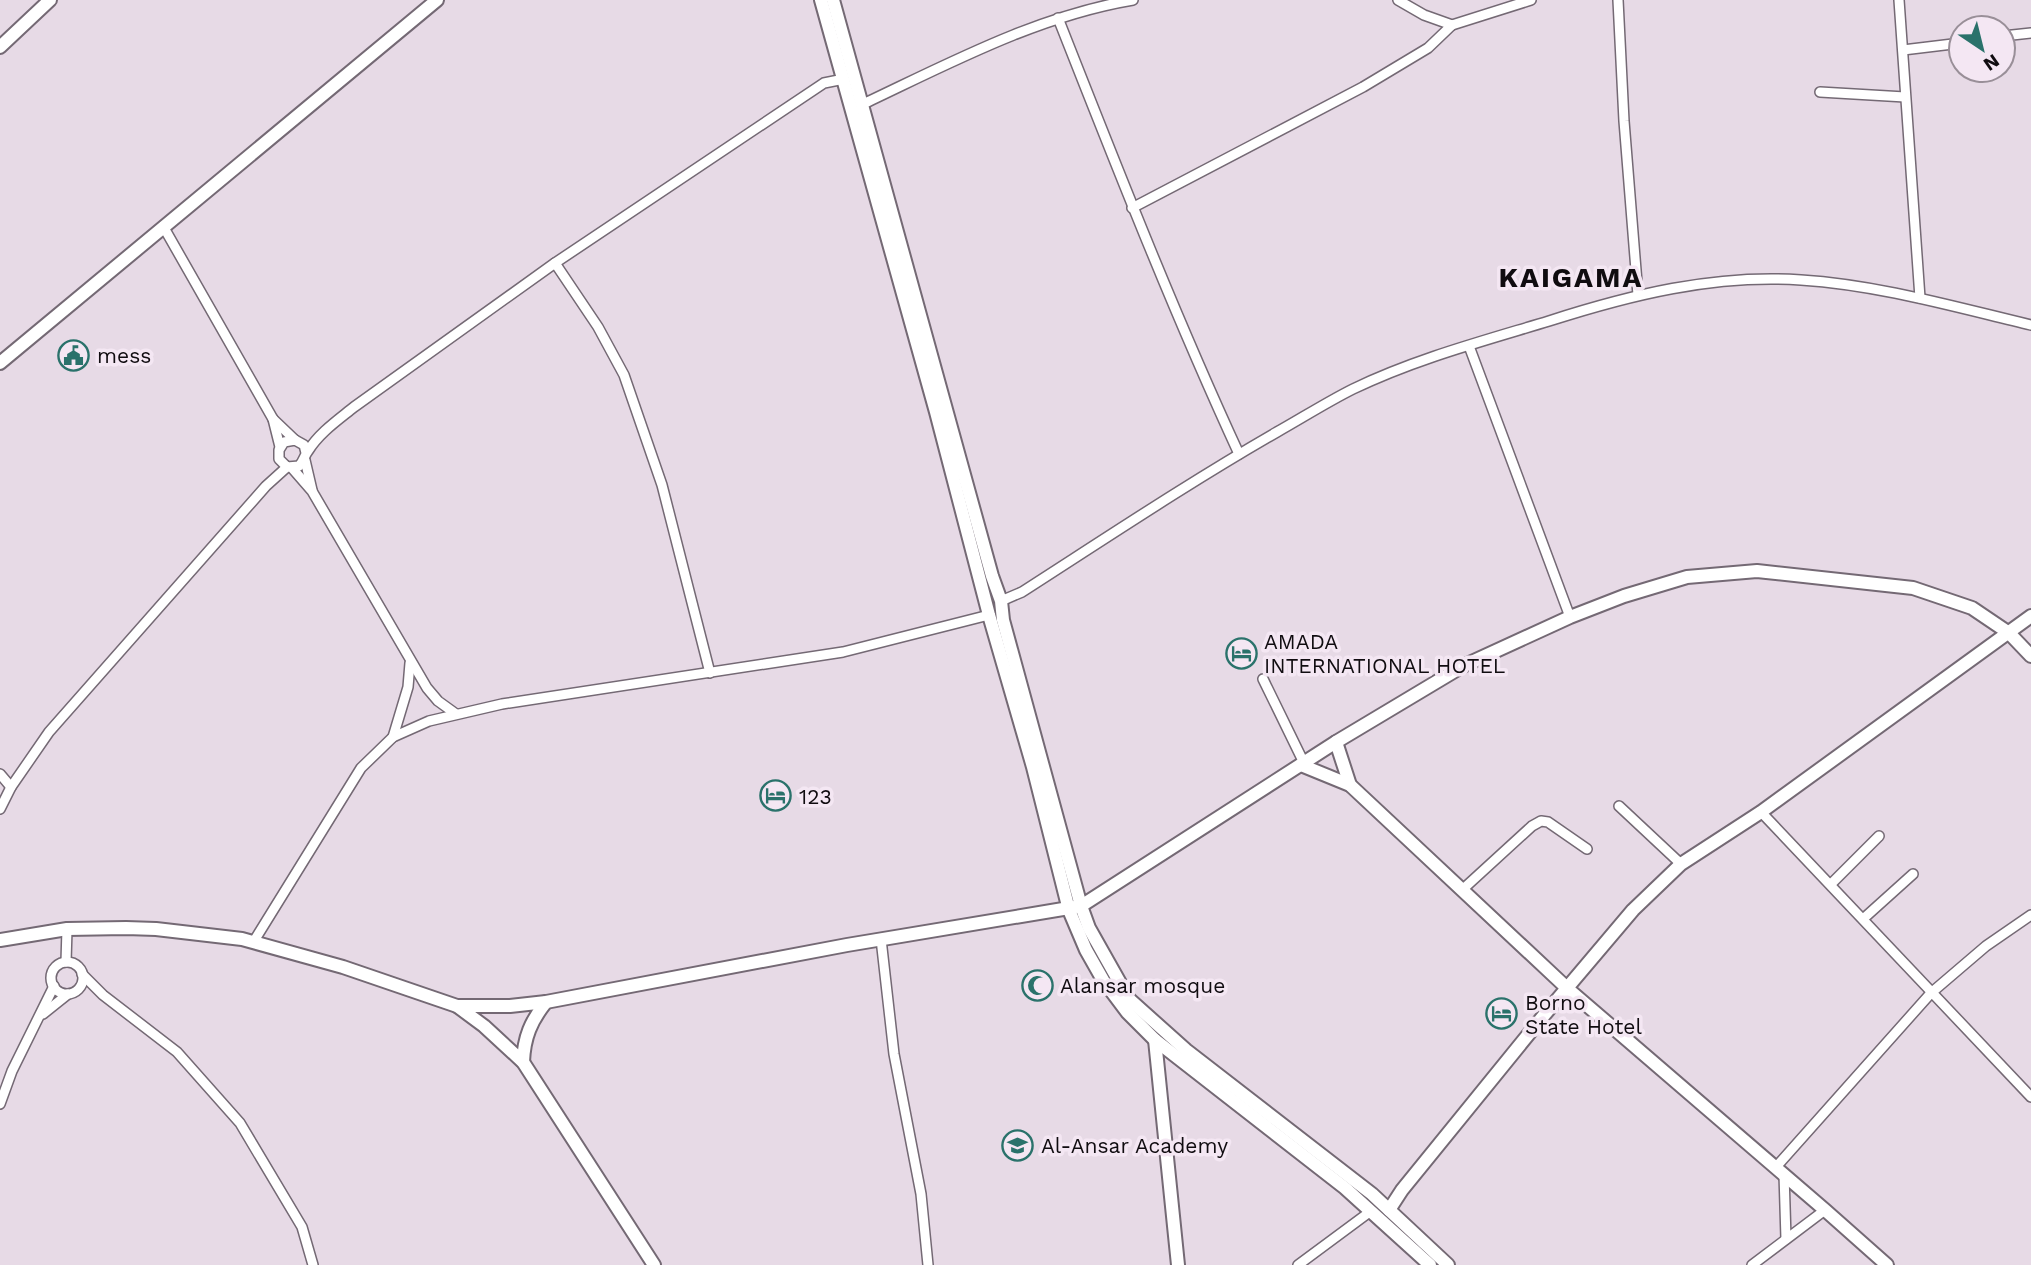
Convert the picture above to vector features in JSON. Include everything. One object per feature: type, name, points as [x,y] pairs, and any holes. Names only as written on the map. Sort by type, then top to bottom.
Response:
[{"type":"street","points":[[0,46],[50,0]]},
{"type":"street","points":[[0,363],[437,0]]},
{"type":"street","points":[[821,0],[936,412],[989,615],[1075,908],[1129,999],[1139,1009],[1186,1050],[1372,1194],[1448,1265]]},
{"type":"street","points":[[833,0],[1001,601],[1003,620],[1086,950],[1102,980],[1154,1040],[1371,1211],[1430,1265]]},
{"type":"street","points":[[861,105],[950,63],[1058,18],[1133,0]]},
{"type":"street","points":[[1398,0],[1424,15],[1452,25]]},
{"type":"street","points":[[1132,208],[1354,92],[1428,48],[1452,25],[1531,0]]},
{"type":"street","points":[[1618,0],[1624,121],[1638,295]]},
{"type":"street","points":[[1899,0],[1920,298]]},
{"type":"street","points":[[1058,18],[1132,208],[1239,454]]},
{"type":"street","points":[[1903,50],[1947,45]]},
{"type":"street","points":[[0,810],[11,787],[49,732],[267,486],[290,467],[299,466],[325,431],[354,407],[555,262],[824,83],[844,79]]},
{"type":"street","points":[[1820,92],[1905,97]]},
{"type":"street","points":[[163,226],[273,419],[280,447],[279,459],[267,486]]},
{"type":"street","points":[[555,262],[624,375],[662,485],[710,673]]},
{"type":"street","points":[[1001,601],[1022,592],[1239,454],[1350,390],[1469,345],[1638,295],[1687,285],[1765,279],[1836,284],[1920,298],[2031,325]]},
{"type":"street","points":[[1469,345],[1570,617]]},
{"type":"street","points":[[273,419],[304,445],[312,492]]},
{"type":"street","points":[[280,447],[284,442],[297,441],[325,431]]},
{"type":"street","points":[[279,459],[290,467],[312,492],[426,688],[456,714]]},
{"type":"street","points":[[457,1006],[510,1006],[546,1002],[881,939],[1075,908],[1336,742],[1463,666],[1570,617],[1623,596],[1687,576],[1757,571],[1913,588],[1972,608],[2009,633],[2031,656]]},
{"type":"street","points":[[254,941],[361,768],[393,737],[429,721],[502,704],[843,652],[989,615]]},
{"type":"street","points":[[1389,1210],[1486,1086],[1633,910],[1681,864],[1761,812],[2031,616]]},
{"type":"street","points":[[393,737],[408,687],[410,661]]},
{"type":"street","points":[[1263,678],[1303,764],[1350,785],[1568,989],[1887,1265]]},
{"type":"street","points":[[1336,742],[1350,785]]},
{"type":"street","points":[[0,774],[11,787]]},
{"type":"street","points":[[1619,806],[1681,864]]},
{"type":"street","points":[[1761,812],[2031,1097]]},
{"type":"street","points":[[1462,890],[1532,826],[1541,821],[1548,822],[1587,849]]},
{"type":"street","points":[[1831,884],[1879,835]]},
{"type":"street","points":[[1863,919],[1913,874]]},
{"type":"street","points":[[1786,1239],[1780,1170],[1931,993],[1958,968],[2031,915]]},
{"type":"street","points":[[66,962],[67,929]]},
{"type":"street","points":[[0,940],[67,929],[156,929],[254,941],[343,967],[457,1006],[484,1026],[523,1062],[654,1265]]},
{"type":"street","points":[[881,939],[894,1054],[919,1180],[928,1265]]},
{"type":"street","points":[[0,1104],[12,1071],[54,986],[53,971],[56,966],[66,962],[76,965],[103,995],[177,1052],[240,1123],[302,1227],[313,1265]]},
{"type":"street","points":[[39,1017],[72,992],[83,980],[82,974]]},
{"type":"street","points":[[54,986],[62,993],[103,995]]},
{"type":"street","points":[[523,1062],[524,1044],[532,1020],[546,1002]]},
{"type":"street","points":[[1154,1040],[1178,1265]]},
{"type":"street","points":[[1752,1265],[1825,1210]]},
{"type":"street","points":[[1298,1265],[1371,1211]]},
{"type":"place","name":"mess","points":[[74,355]]},
{"type":"place","name":"AMADA INTERNATIONAL HOTEL","points":[[1241,653]]},
{"type":"place","name":"123","points":[[776,796]]},
{"type":"place","name":"Alansar mosque","points":[[1037,985]]},
{"type":"place","name":"Borno State Hotel","points":[[1502,1014]]},
{"type":"place","name":"Al-Ansar Academy","points":[[1018,1145]]},
{"type":"district","name":"KAIGAMA","points":[[1571,277]]}]
